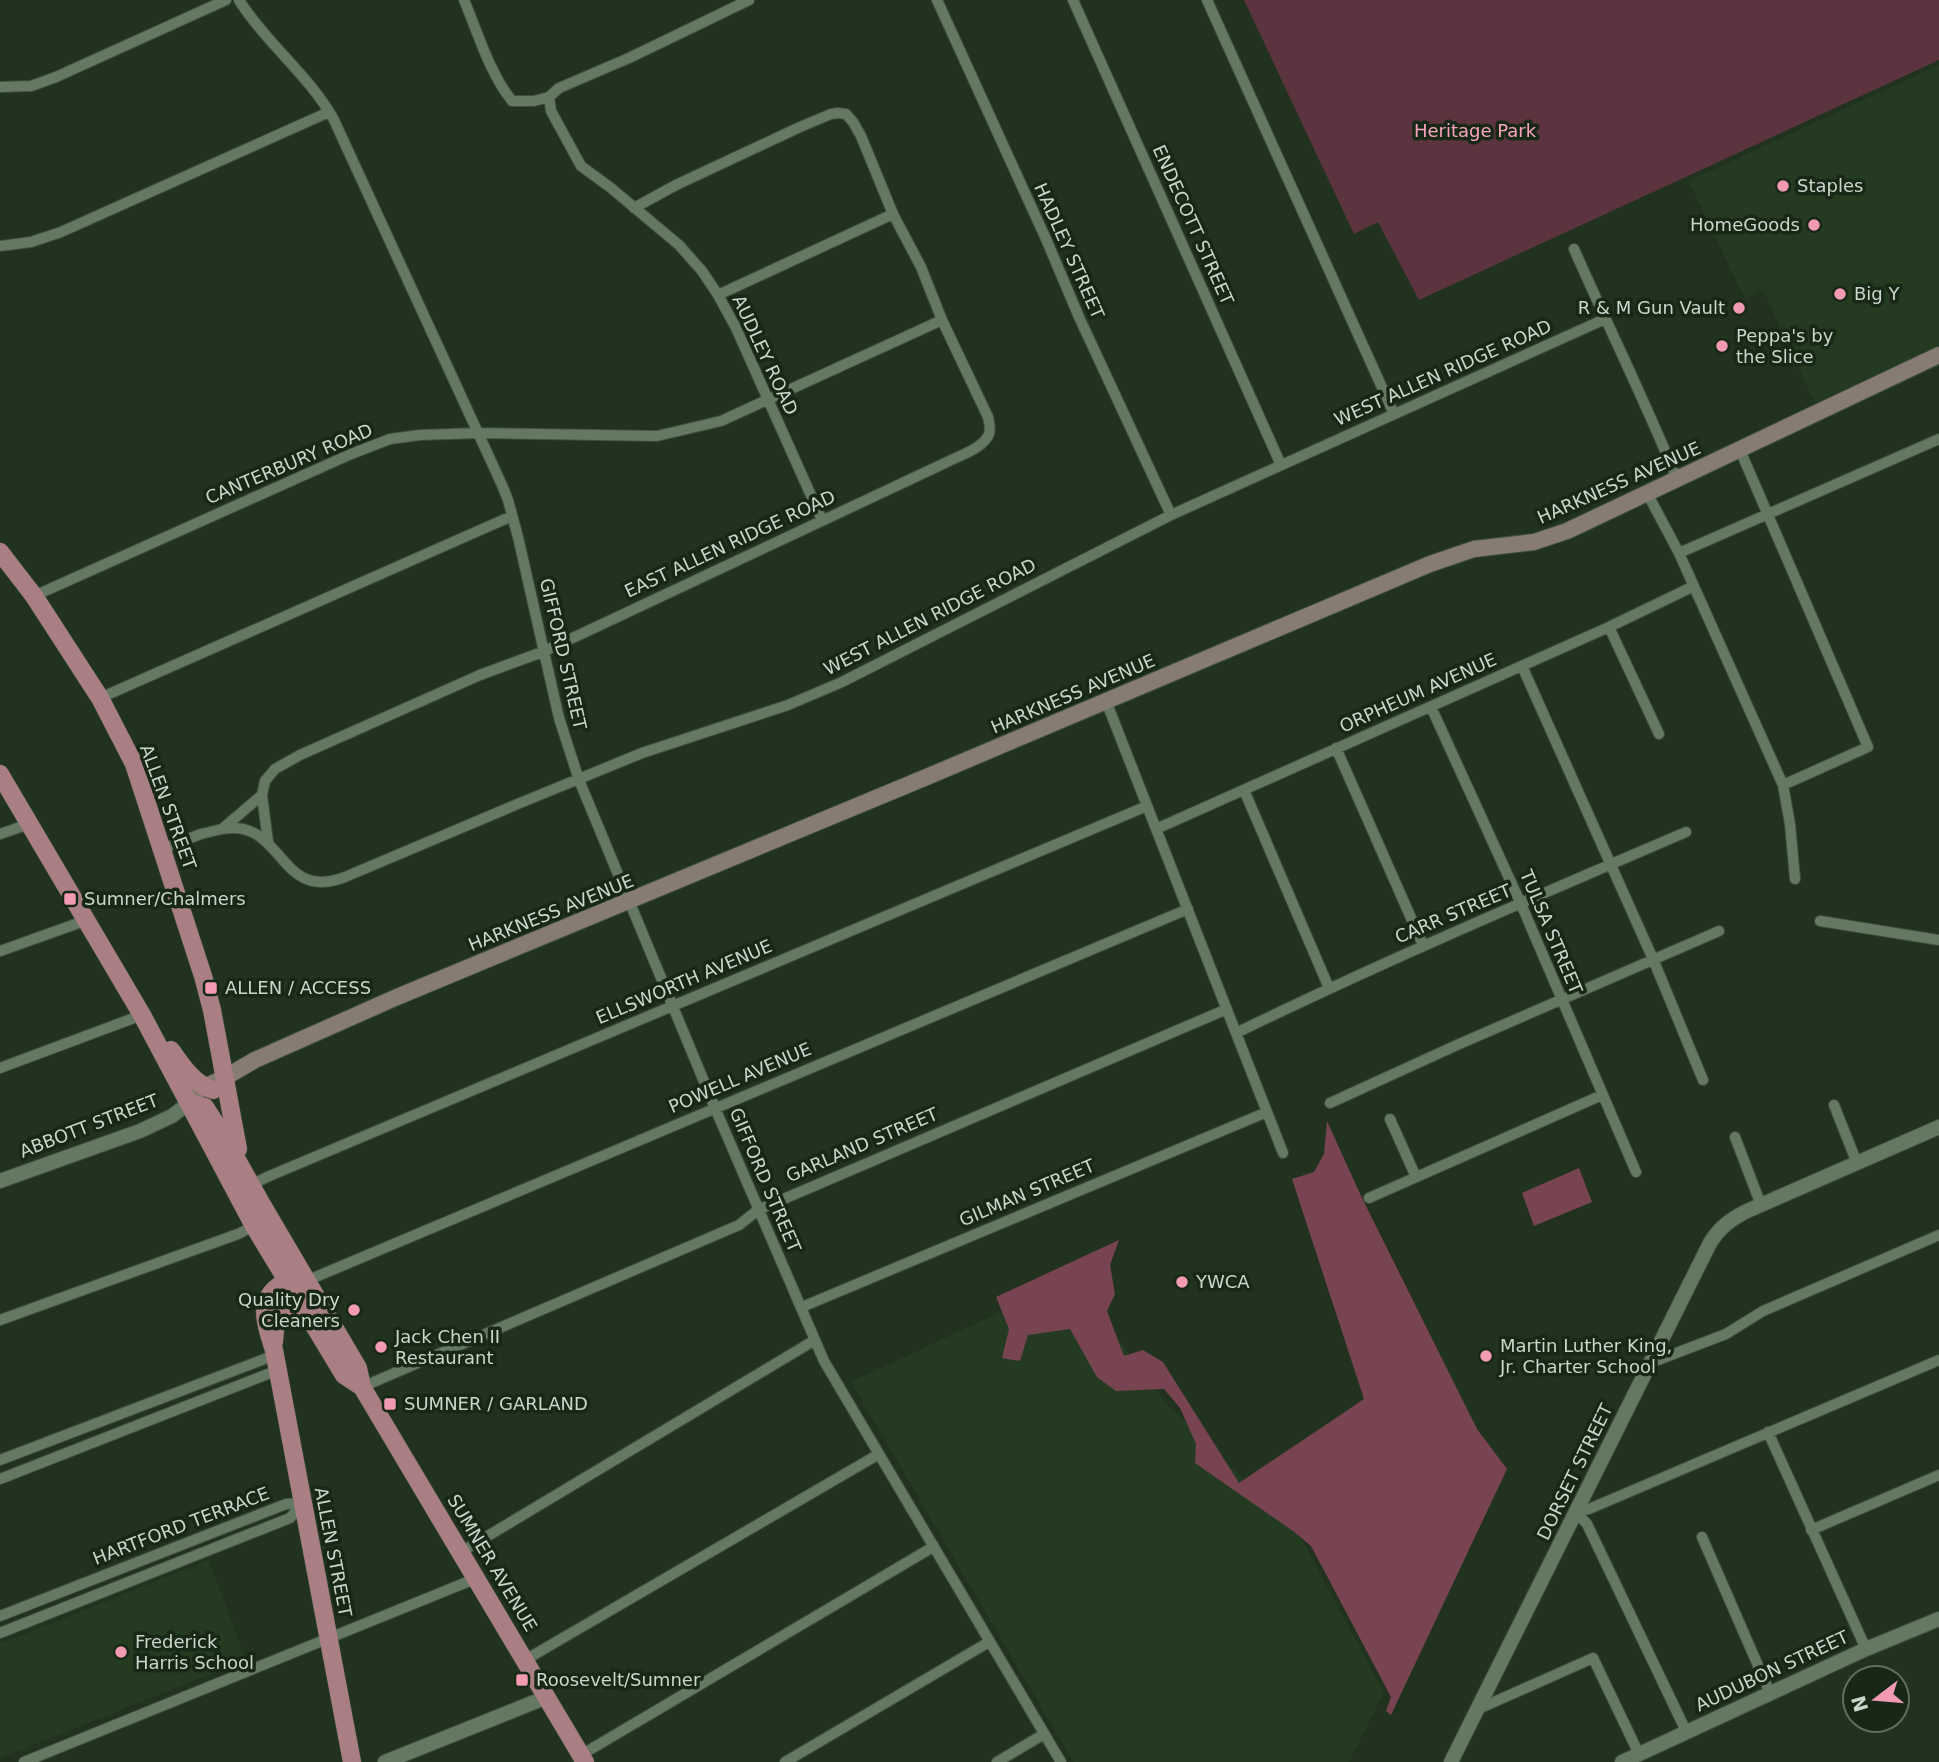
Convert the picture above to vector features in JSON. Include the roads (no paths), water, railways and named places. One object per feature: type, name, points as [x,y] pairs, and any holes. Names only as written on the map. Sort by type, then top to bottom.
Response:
[{"type":"main road","name":"HARKNESS AVENUE","points":[[189,1103],[195,1093],[264,1056],[397,997],[1430,564],[1474,549],[1546,539],[1567,531],[1939,355]]},
{"type":"main road","name":"ALLEN STREET","points":[[0,552],[34,596],[100,698],[134,764],[212,1010],[214,1085],[236,1144],[244,1189]]},
{"type":"main road","name":"SUMNER AVENUE","points":[[0,774],[87,920],[189,1103],[306,1281],[358,1368],[362,1387],[583,1759]]},
{"type":"main road","name":"SUMNER AVENUE","points":[[142,1016],[164,1039],[187,1071],[214,1085]]},
{"type":"main road","name":"SUMNER AVENUE","points":[[244,1189],[254,1226],[344,1375],[362,1387]]},
{"type":"main road","name":"ALLEN STREET","points":[[287,1281],[272,1292],[265,1307],[267,1328],[352,1762]]},
{"type":"main road","points":[[287,1281],[306,1281]]},
{"type":"main road","name":"ALLEN STREET","points":[[275,1358],[275,1326],[278,1318],[284,1310],[299,1300],[306,1281]]},
{"type":"street","points":[[0,87],[32,86],[48,80],[226,0]]},
{"type":"street","name":"GIFFORD STREET","points":[[239,0],[330,112],[508,500],[559,718],[579,780],[758,1210],[829,1371],[1061,1762]]},
{"type":"street","points":[[464,0],[492,68],[512,101],[534,101],[549,97],[559,88],[749,0]]},
{"type":"street","name":"HADLEY STREET","points":[[937,0],[1171,515]]},
{"type":"street","name":"ENDECOTT STREET","points":[[1073,0],[1281,465]]},
{"type":"street","points":[[1207,0],[1394,414]]},
{"type":"street","name":"AUDLEY ROAD","points":[[549,97],[551,111],[581,166],[679,245],[702,271],[718,295],[736,328],[822,520]]},
{"type":"street","points":[[0,246],[31,242],[61,232],[330,112]]},
{"type":"street","name":"EAST ALLEN RIDGE ROAD","points":[[162,849],[222,829],[262,795],[263,785],[275,769],[294,758],[480,675],[545,651],[978,446],[988,436],[988,417],[942,320],[921,267],[893,214],[862,136],[853,122],[843,114],[828,115],[696,175],[634,208]]},
{"type":"street","points":[[718,295],[893,214]]},
{"type":"street","points":[[1574,249],[1677,479]]},
{"type":"street","name":"WEST ALLEN RIDGE ROAD","points":[[222,829],[233,828],[260,835],[297,874],[312,882],[330,882],[353,874],[642,753],[788,705],[842,682],[1171,515],[1605,318]]},
{"type":"street","name":"CANTERBURY ROAD","points":[[34,596],[379,443],[411,435],[478,433],[657,436],[721,421],[942,320]]},
{"type":"street","points":[[1679,553],[1939,439]]},
{"type":"street","points":[[1740,450],[1868,747],[1783,785]]},
{"type":"street","points":[[1647,493],[1679,553],[1783,785],[1796,879]]},
{"type":"street","points":[[100,698],[512,516]]},
{"type":"street","name":"ORPHEUM AVENUE","points":[[1156,829],[1609,627],[1694,586]]},
{"type":"street","points":[[1609,627],[1659,734]]},
{"type":"street","points":[[1522,666],[1653,959],[1703,1080]]},
{"type":"street","points":[[1106,701],[1283,1153]]},
{"type":"street","name":"TULSA STREET","points":[[1431,707],[1521,904],[1636,1172]]},
{"type":"street","points":[[1336,748],[1423,946]]},
{"type":"street","points":[[1244,790],[1329,988]]},
{"type":"street","points":[[262,795],[268,842]]},
{"type":"street","name":"ELLSWORTH AVENUE","points":[[244,1189],[422,1111],[1147,806]]},
{"type":"street","points":[[0,834],[29,824]]},
{"type":"street","name":"CARR STREET","points":[[1236,1033],[1423,946],[1686,832]]},
{"type":"street","name":"POWELL AVENUE","points":[[306,1281],[1188,909]]},
{"type":"street","points":[[0,951],[87,920]]},
{"type":"street","points":[[1820,921],[1939,940]]},
{"type":"street","points":[[1330,1103],[1719,931]]},
{"type":"street","name":"GARLAND STREET","points":[[362,1387],[739,1225],[758,1210],[1227,1009]]},
{"type":"street","points":[[0,1068],[142,1016]]},
{"type":"street","points":[[1368,1198],[1602,1095]]},
{"type":"street","name":"ABBOTT STREET","points":[[0,1181],[140,1131],[172,1116],[189,1103]]},
{"type":"street","points":[[1834,1105],[1857,1163]]},
{"type":"street","name":"GILMAN STREET","points":[[802,1307],[1267,1112]]},
{"type":"street","points":[[1390,1119],[1416,1177]]},
{"type":"street","name":"DORSET STREET","points":[[1451,1762],[1715,1235],[1731,1220],[1761,1205],[1939,1127]]},
{"type":"street","points":[[1735,1136],[1761,1205]]},
{"type":"street","points":[[0,1320],[254,1226]]},
{"type":"street","points":[[1650,1363],[1726,1334],[1763,1311],[1939,1235]]},
{"type":"street","points":[[461,1552],[815,1340]]},
{"type":"street","points":[[0,1460],[275,1358]]},
{"type":"street","points":[[0,1479],[65,1453],[275,1358]]},
{"type":"street","points":[[1686,1731],[1587,1524],[1576,1512],[1589,1509],[1939,1360]]},
{"type":"street","points":[[1768,1433],[1866,1649]]},
{"type":"street","points":[[60,1437],[65,1453]]},
{"type":"street","points":[[525,1660],[879,1454]]},
{"type":"street","points":[[1811,1530],[1939,1475]]},
{"type":"street","name":"HARTFORD TERRACE","points":[[0,1616],[286,1504],[303,1503]]},
{"type":"street","name":"HARTFORD TERRACE","points":[[0,1633],[290,1518],[303,1503]]},
{"type":"street","points":[[1702,1537],[1770,1693]]},
{"type":"street","points":[[583,1759],[933,1547]]},
{"type":"street","points":[[24,1762],[477,1578]]},
{"type":"street","name":"AUDUBON STREET","points":[[1622,1762],[1866,1649],[1939,1619]]},
{"type":"street","points":[[785,1762],[989,1642]]},
{"type":"street","points":[[1476,1710],[1593,1658],[1639,1754]]},
{"type":"street","points":[[386,1762],[547,1697]]},
{"type":"street","points":[[997,1762],[1044,1734]]},
{"type":"place","name":"Staples","points":[[1783,186]]},
{"type":"place","name":"HomeGoods","points":[[1814,225]]},
{"type":"place","name":"Big Y","points":[[1840,294]]},
{"type":"place","name":"R & M Gun Vault","points":[[1739,308]]},
{"type":"place","name":"Peppa's by the Slice","points":[[1722,346]]},
{"type":"place","name":"Sumner/Chalmers","points":[[70,899]]},
{"type":"place","name":"ALLEN / ACCESS","points":[[211,988]]},
{"type":"place","name":"YWCA","points":[[1182,1282]]},
{"type":"place","name":"Quality Dry Cleaners","points":[[354,1310]]},
{"type":"place","name":"Jack Chen II Restaurant","points":[[381,1347]]},
{"type":"place","name":"Martin Luther King, Jr. Charter School","points":[[1486,1356]]},
{"type":"place","name":"SUMNER / GARLAND","points":[[390,1404]]},
{"type":"place","name":"Frederick Harris School","points":[[121,1652]]},
{"type":"place","name":"Roosevelt/Sumner","points":[[522,1680]]},
{"type":"park label","name":"Heritage Park","points":[[1475,131]]}]
